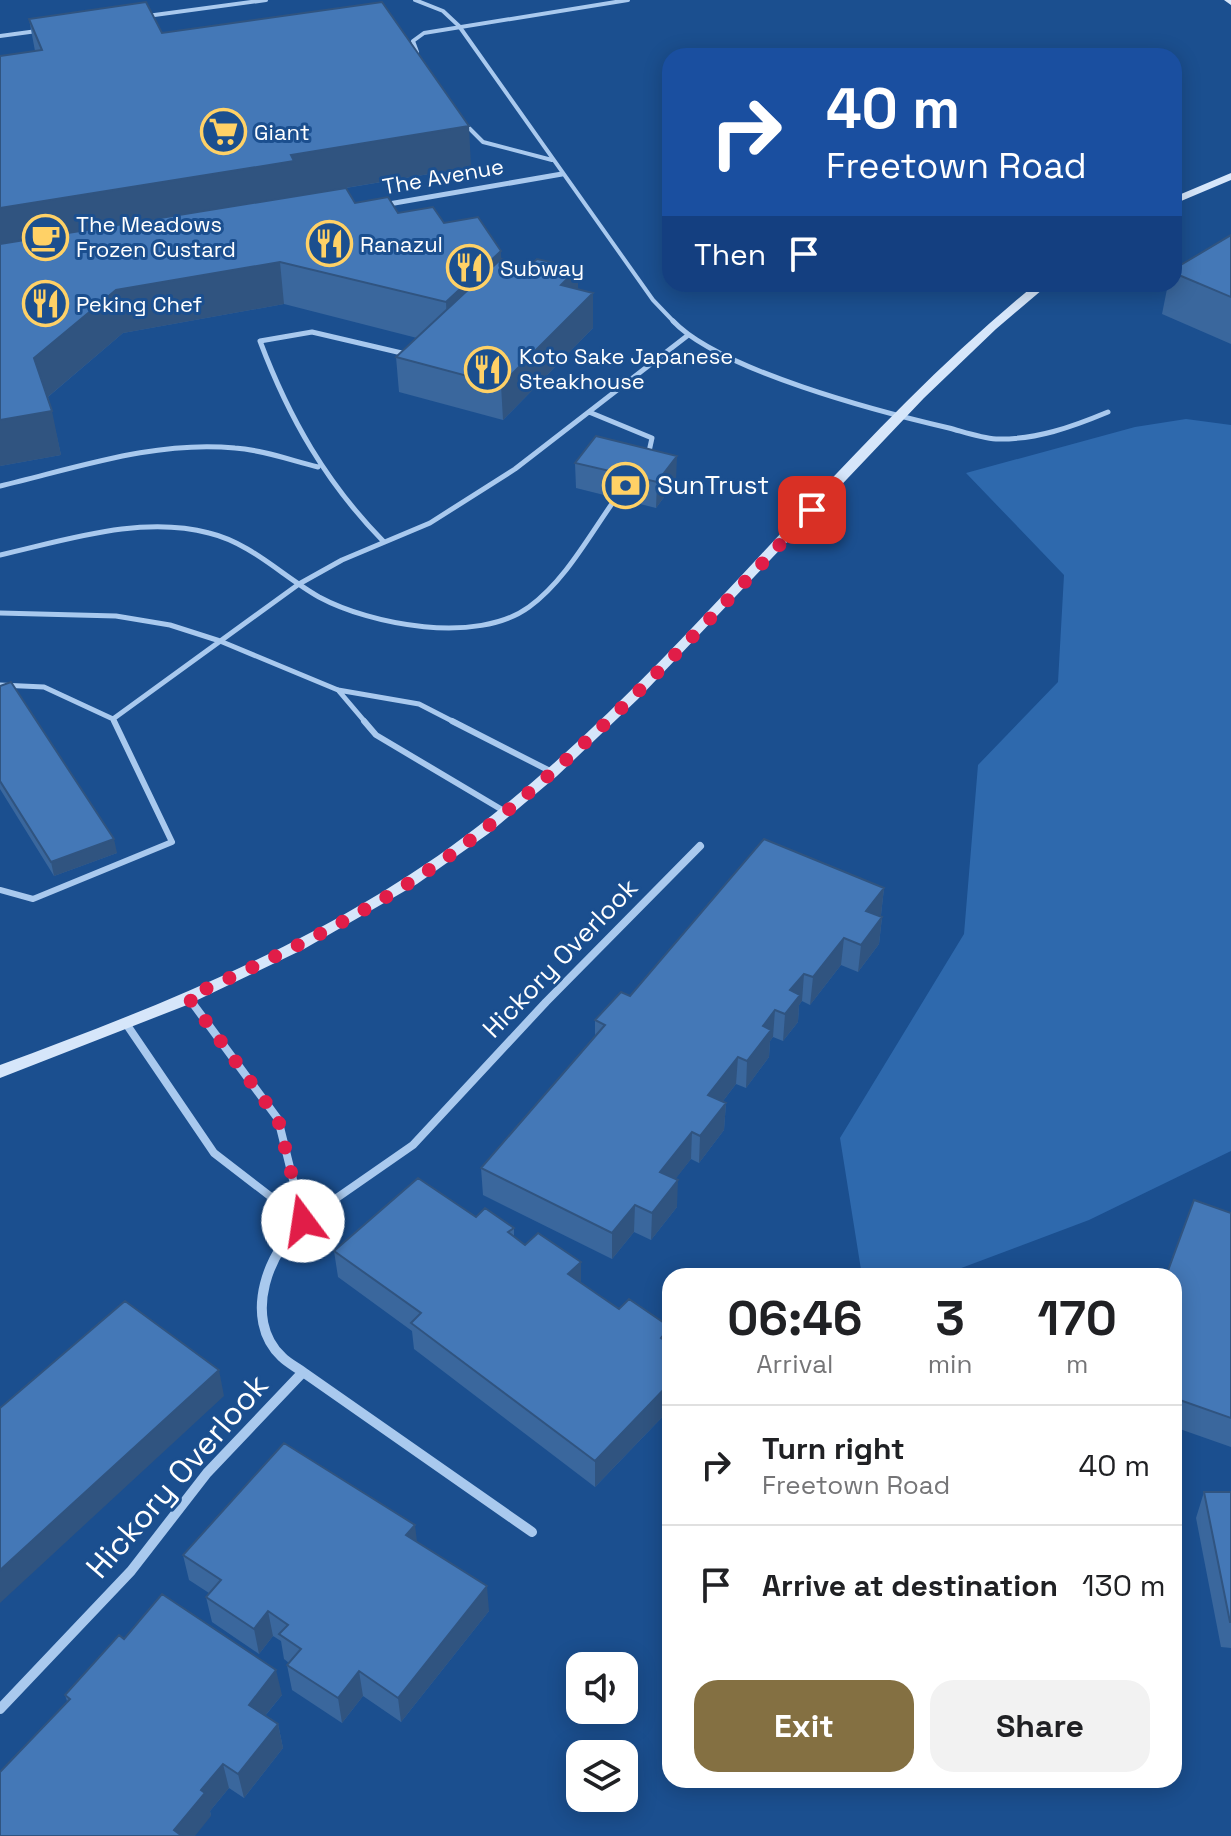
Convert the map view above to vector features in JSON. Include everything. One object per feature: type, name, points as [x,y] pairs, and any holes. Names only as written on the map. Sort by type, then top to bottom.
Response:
[{"type":"street","name":"The Avenue","points":[[375,206],[562,174]]},
{"type":"street","points":[[1182,197],[1231,176]]},
{"type":"street","points":[[0,1072],[127,1025],[256,966],[390,893],[467,843],[552,772],[725,603],[993,323],[1033,292]]},
{"type":"street","name":"Hickory Overlook","points":[[0,1709],[131,1571],[207,1473],[303,1372],[280,1356],[267,1332],[262,1309],[266,1279],[276,1252],[303,1221],[413,1145],[546,1002],[700,846]]},
{"type":"street","points":[[188,997],[278,1119],[303,1221]]},
{"type":"street","points":[[127,1025],[214,1153],[303,1221]]},
{"type":"street","points":[[303,1372],[532,1532]]},
{"type":"lane","points":[[141,17],[266,0]]},
{"type":"lane","points":[[415,0],[443,11],[459,26],[562,174],[627,259],[653,300],[687,336],[744,365],[900,417],[994,439],[1056,431],[1108,412]]},
{"type":"lane","points":[[422,60],[413,47],[417,36],[459,26],[628,0]]},
{"type":"lane","points":[[0,36],[47,30]]},
{"type":"lane","points":[[457,111],[474,137],[483,142],[552,160]]},
{"type":"lane","points":[[384,542],[346,506],[318,467],[276,386],[260,341],[312,332],[406,354]]},
{"type":"lane","points":[[113,719],[299,584],[430,523],[471,498],[687,336]]},
{"type":"lane","points":[[589,412],[637,429],[652,438],[652,450],[644,461]]},
{"type":"lane","points":[[0,486],[156,452],[203,446],[231,447],[318,467]]},
{"type":"lane","points":[[0,555],[123,530],[161,527],[198,530],[259,553],[299,584],[352,613],[417,629],[486,624],[530,606],[616,498]]},
{"type":"lane","points":[[0,613],[116,616],[170,625],[220,641],[338,690],[419,704],[552,772]]},
{"type":"lane","points":[[0,685],[12,682],[37,685],[113,719],[172,842],[33,899],[0,890]]},
{"type":"lane","points":[[338,690],[376,735],[504,811]]},
{"type":"shaded area","points":[[1186,419],[1231,425],[1231,1151],[1089,1220],[961,1268],[861,1268],[840,1138],[964,934],[978,765],[1058,682],[1064,575],[966,473],[1135,427]]},
{"type":"building","name":"Giant","points":[[146,2],[162,33],[382,2],[469,126],[291,155],[294,161],[0,208],[0,56],[42,50],[29,19]]},
{"type":"building","points":[[346,188],[355,203],[388,197],[398,213],[433,207],[444,223],[478,217],[501,251],[446,302],[280,262],[116,290],[34,358],[52,411],[0,420],[0,244]]},
{"type":"building","points":[[1231,235],[1231,297],[1182,276],[1182,264]]},
{"type":"building","points":[[501,259],[529,266],[537,259],[578,268],[561,285],[593,293],[501,385],[396,357]]},
{"type":"building","points":[[596,436],[677,456],[657,482],[575,463]]},
{"type":"building","points":[[11,682],[114,839],[51,862],[0,781],[0,686]]},
{"type":"building","points":[[764,839],[884,888],[866,911],[882,917],[861,945],[844,938],[813,977],[804,974],[790,990],[800,995],[785,1014],[775,1010],[763,1026],[771,1030],[747,1061],[738,1057],[708,1095],[726,1103],[700,1136],[692,1132],[660,1172],[678,1180],[652,1213],[635,1205],[612,1233],[481,1168],[605,1025],[595,1020],[621,992],[630,996]]},
{"type":"building","points":[[418,1178],[476,1217],[485,1208],[514,1228],[508,1232],[525,1245],[538,1233],[581,1262],[568,1274],[619,1309],[629,1299],[662,1322],[662,1391],[595,1461],[411,1323],[421,1313],[334,1251]]},
{"type":"building","points":[[1194,1200],[1231,1213],[1231,1418],[1182,1401],[1182,1268],[1169,1268]]},
{"type":"building","points":[[125,1301],[219,1370],[0,1570],[0,1408]]},
{"type":"building","points":[[284,1443],[415,1525],[406,1535],[487,1586],[398,1698],[359,1671],[338,1698],[287,1665],[301,1649],[279,1634],[288,1625],[268,1611],[254,1629],[206,1597],[221,1580],[183,1555]]},
{"type":"building","points":[[1204,1492],[1231,1492],[1231,1622],[1230,1622]]},
{"type":"building","points":[[162,1594],[276,1670],[249,1705],[278,1724],[238,1774],[223,1764],[201,1790],[205,1793],[174,1830],[182,1836],[0,1836],[0,1772],[70,1699],[65,1695],[119,1635],[124,1639]]},
{"type":"place","name":"Giant","points":[[223,132]]},
{"type":"place","name":"The Meadows Frozen Custard","points":[[45,237]]},
{"type":"place","name":"Ranazul","points":[[329,244]]},
{"type":"place","name":"Subway","points":[[469,268]]},
{"type":"place","name":"Peking Chef","points":[[45,304]]},
{"type":"place","name":"Koto Sake Japanese Steakhouse","points":[[488,369]]},
{"type":"place","name":"SunTrust","points":[[626,485]]},
{"type":"route","points":[[303,1221],[278,1119],[188,997],[256,966],[390,893],[467,843],[603,725],[725,603],[812,510]]}]
